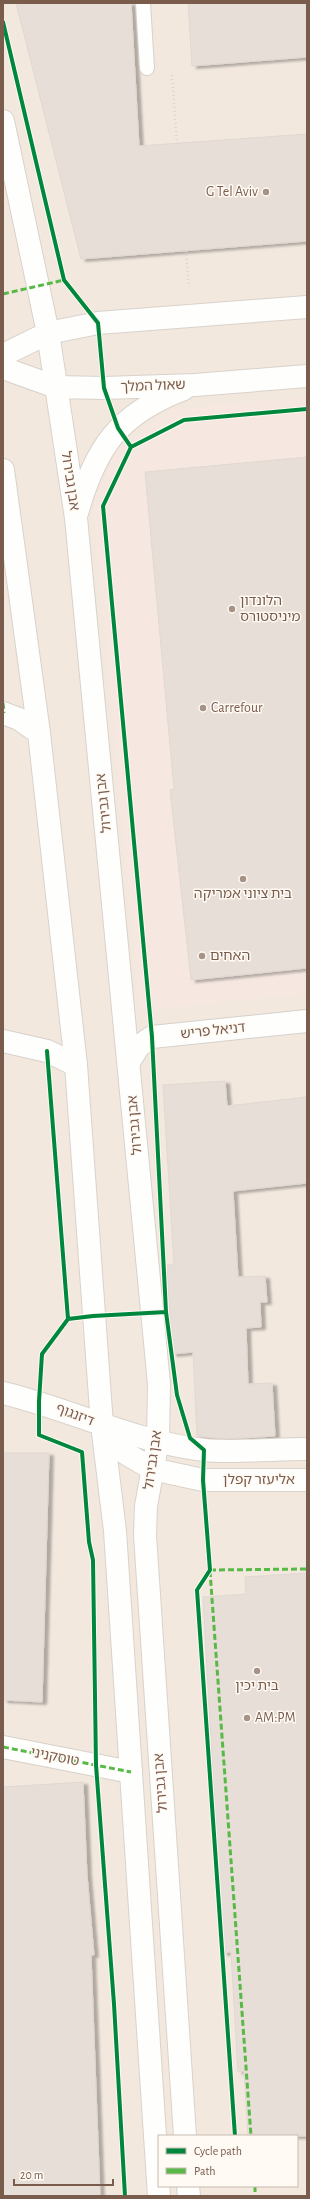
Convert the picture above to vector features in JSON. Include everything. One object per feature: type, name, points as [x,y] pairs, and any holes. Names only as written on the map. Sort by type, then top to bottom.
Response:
[{"type":"main road","name":"אבן גבירול","points":[[3,121],[48,333],[76,518],[159,1384],[158,1440],[146,1506],[145,1536],[185,2135]]},
{"type":"main road","points":[[3,355],[48,333],[98,323],[307,306]]},
{"type":"main road","name":"שאול המלך","points":[[3,368],[56,387],[104,388],[195,385],[307,376]]},
{"type":"main road","points":[[76,518],[90,471],[103,447],[118,428],[168,395],[195,385]]},
{"type":"main road","points":[[3,470],[39,733],[76,1065],[102,1425],[115,1531],[158,2181]]},
{"type":"main road","points":[[3,713],[19,719],[39,733]]},
{"type":"main road","name":"דניאל פריש","points":[[129,1062],[140,1046],[152,1037],[307,1021]]},
{"type":"main road","points":[[3,1041],[47,1051],[76,1065]]},
{"type":"main road","name":"דיזנגוף","points":[[3,1393],[39,1401],[102,1425]]},
{"type":"main road","points":[[102,1425],[158,1440],[204,1450],[307,1449]]},
{"type":"main road","name":"אליעזר קפלן","points":[[102,1425],[125,1453],[152,1469],[203,1480],[307,1480]]},
{"type":"main road","name":"טוסקניני","points":[[3,1747],[131,1772]]},
{"type":"lane","points":[[143,3],[147,68]]},
{"type":"path","points":[[186,252],[191,316]]},
{"type":"shaded area","points":[[3,3],[307,3],[307,2196],[3,2196]]},
{"type":"shaded area","points":[[307,397],[307,993],[140,1011],[93,503],[118,448],[173,409]]},
{"type":"building","points":[[16,3],[131,3],[139,146],[307,134],[307,241],[81,259]]},
{"type":"building","points":[[188,3],[307,3],[307,57],[192,66]]},
{"type":"building","name":"הלונדון מיניסטורס","points":[[307,457],[307,968],[191,980],[170,790],[174,789],[145,472]]},
{"type":"building","points":[[225,1081],[227,1106],[307,1097],[307,1183],[233,1191],[238,1277],[265,1276],[267,1302],[260,1302],[261,1327],[246,1328],[248,1384],[272,1383],[275,1436],[225,1439],[197,1436],[193,1352],[172,1354],[167,1265],[174,1265],[163,1085]]},
{"type":"building","points":[[3,1453],[49,1453],[42,1702],[3,1700]]},
{"type":"building","points":[[307,1573],[307,2136],[248,2135],[244,2071],[238,2072],[231,1952],[223,1953],[203,1597],[246,1594],[245,1577]]},
{"type":"building","points":[[83,1782],[87,1875],[94,1955],[91,1955],[100,2196],[3,2196],[3,1787]]},
{"type":"marked path","points":[[3,294],[64,280]]},
{"type":"marked path","points":[[3,703],[4,713]]},
{"type":"marked path","points":[[210,1570],[307,1569]]},
{"type":"marked path","points":[[210,1571],[251,2135]]},
{"type":"marked path","points":[[3,1747],[131,1772]]},
{"type":"marked path","points":[[255,2187],[255,2196]]},
{"type":"cycle path","points":[[3,22],[64,280],[98,323],[104,388],[118,428],[131,447]]},
{"type":"cycle path","points":[[235,2135],[197,1590],[210,1570],[203,1480],[204,1450],[190,1438],[177,1395],[166,1312],[152,1037],[103,506],[131,447],[184,420],[307,409]]},
{"type":"cycle path","points":[[47,1051],[68,1319],[42,1354],[39,1401],[39,1435],[82,1452],[89,1542],[93,1560],[96,1765],[114,2004],[125,2196]]},
{"type":"cycle path","points":[[68,1319],[93,1316],[166,1312]]},
{"type":"place","name":"G Tel Aviv","points":[[266,192]]},
{"type":"place","name":"הלונדון מיניסטורס","points":[[232,609]]},
{"type":"place","name":"Carrefour","points":[[203,708]]},
{"type":"place","name":"בית ציוני אמריקה","points":[[243,879]]},
{"type":"place","name":"האחים","points":[[202,956]]},
{"type":"place","name":"בית יכין","points":[[257,1671]]},
{"type":"place","name":"AM:PM","points":[[247,1718]]}]
